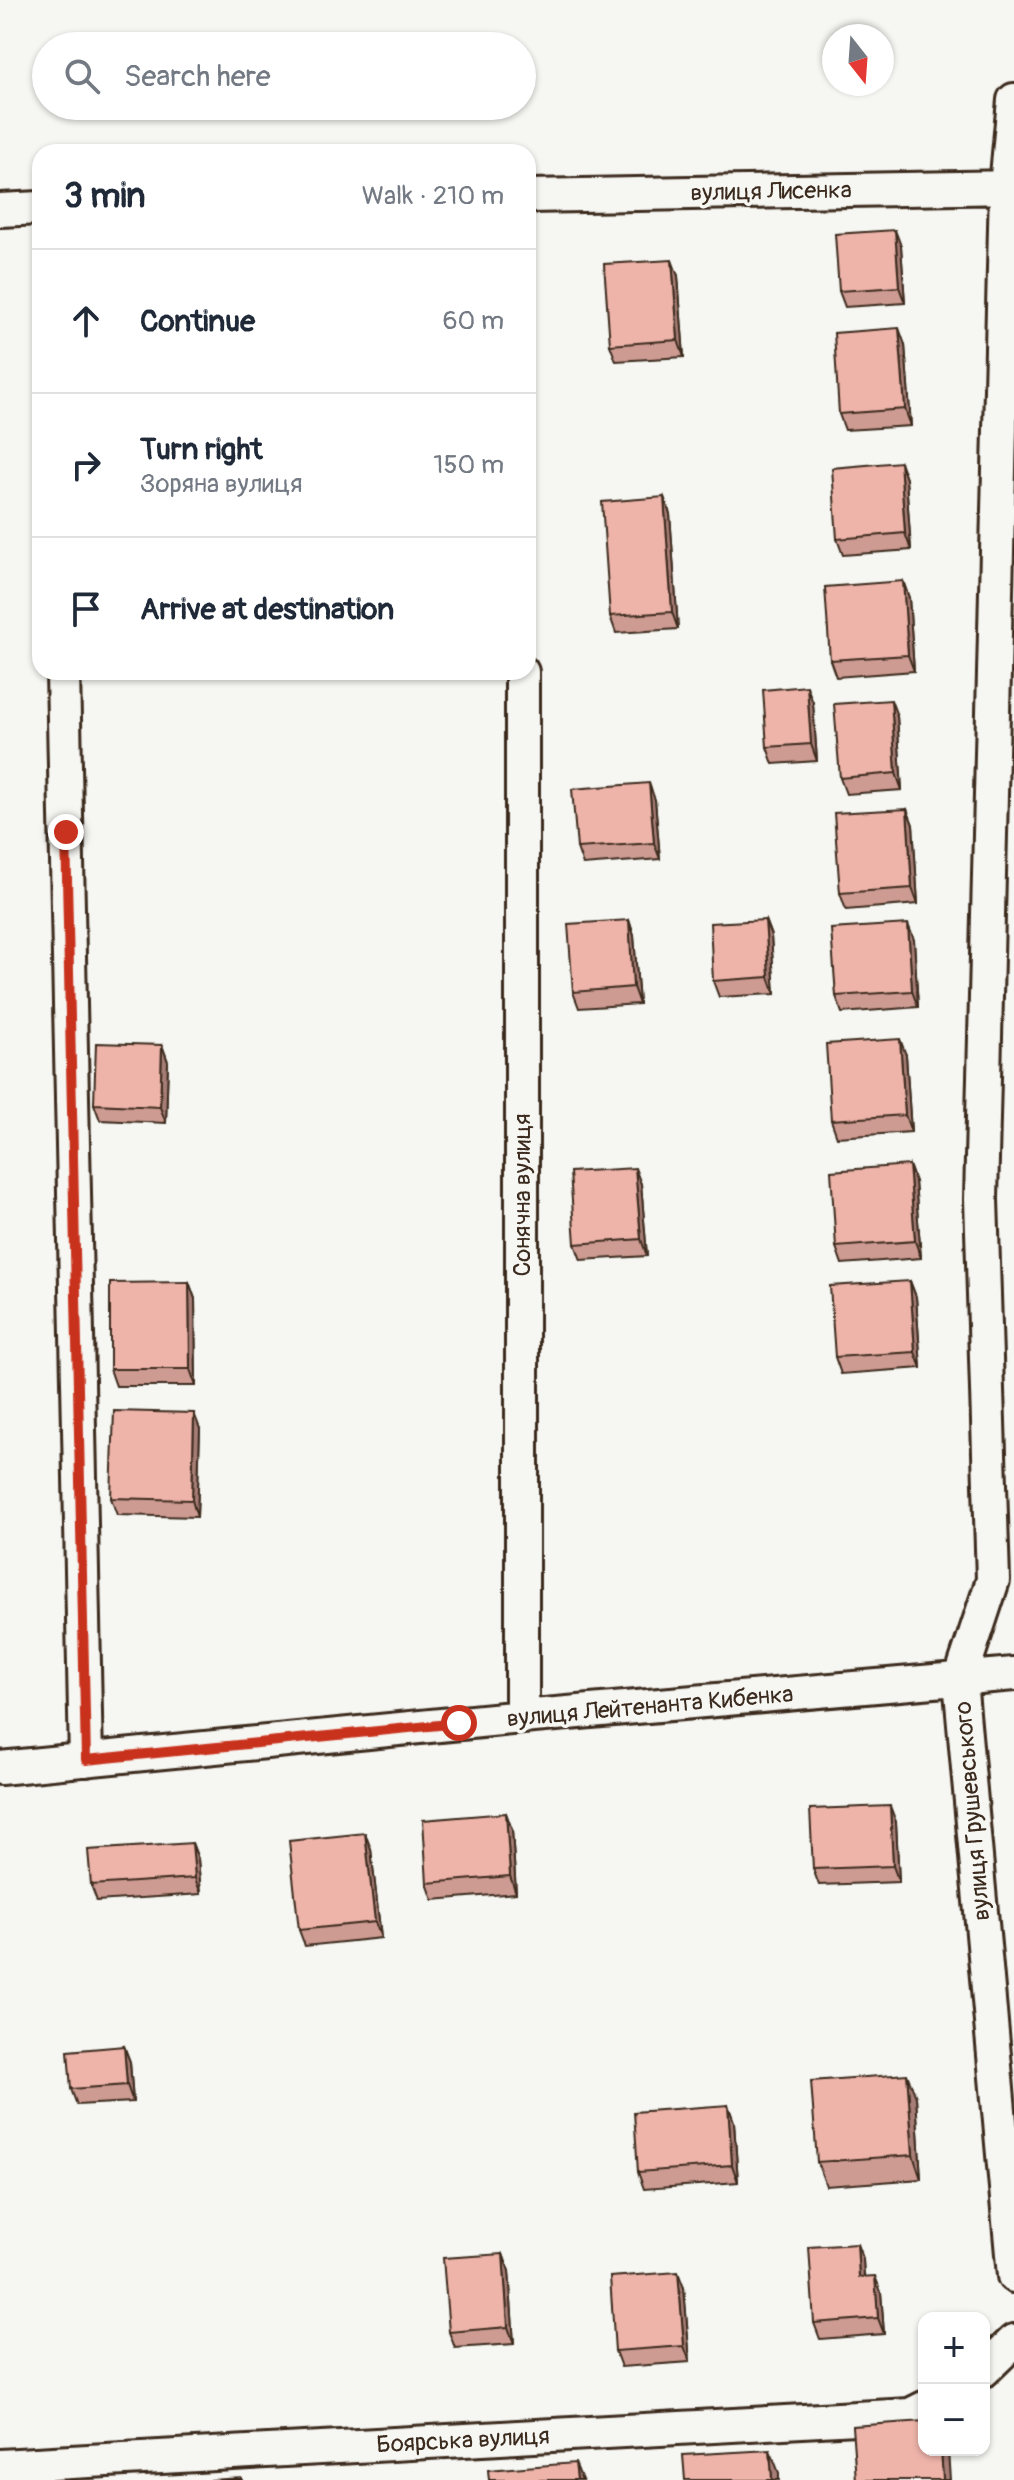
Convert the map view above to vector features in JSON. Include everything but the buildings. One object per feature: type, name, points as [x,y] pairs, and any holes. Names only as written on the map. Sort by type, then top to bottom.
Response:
[{"type":"street","points":[[960,1680],[993,1580],[981,1199],[1014,100]]},
{"type":"street","name":"вулиця Лисенка","points":[[536,196],[1010,187]]},
{"type":"street","points":[[0,210],[32,208]]},
{"type":"street","points":[[63,680],[86,1760]]},
{"type":"street","name":"Сонячна вулиця","points":[[522,680],[522,1717]]},
{"type":"street","name":"вулиця Лейтенанта Кибенка","points":[[0,1768],[522,1717],[1014,1674]]},
{"type":"street","name":"вулиця Грушевського","points":[[960,1680],[1014,2276]]},
{"type":"street","points":[[990,2364],[1014,2341]]},
{"type":"street","name":"Боярська вулиця","points":[[0,2466],[910,2415],[918,2411]]},
{"type":"route","points":[[66,832],[86,1760],[459,1723]]}]
